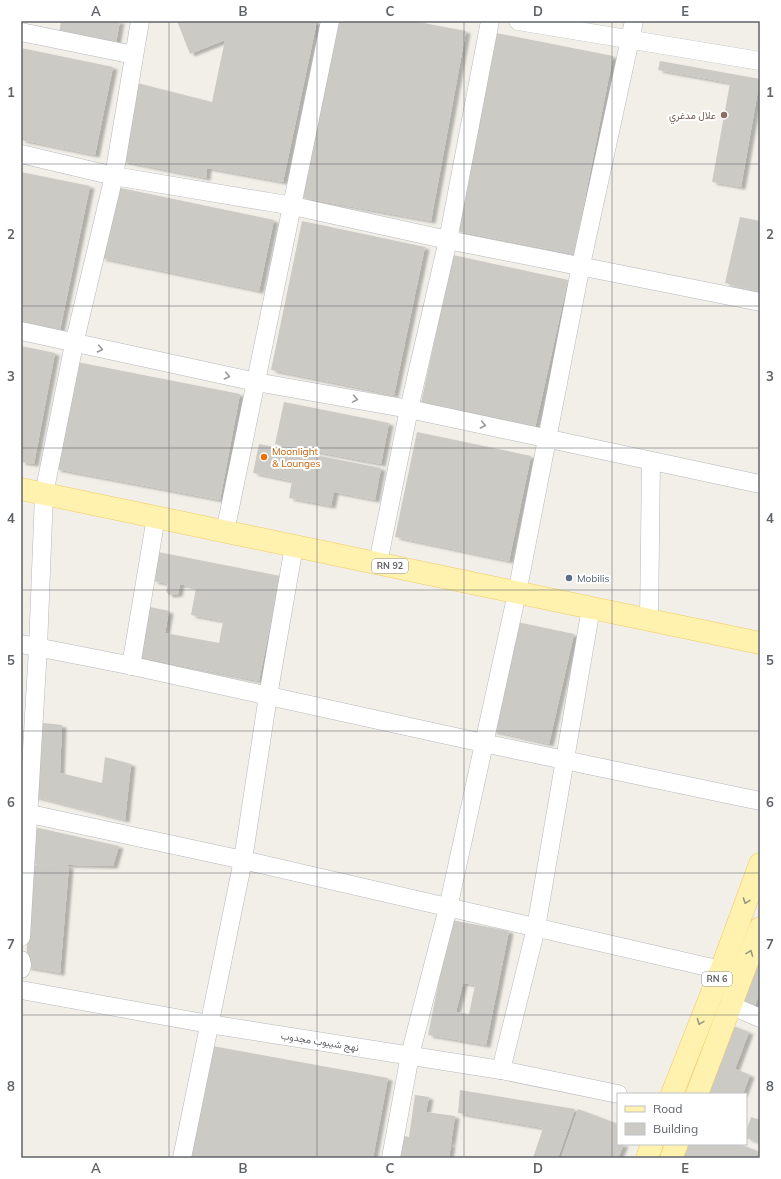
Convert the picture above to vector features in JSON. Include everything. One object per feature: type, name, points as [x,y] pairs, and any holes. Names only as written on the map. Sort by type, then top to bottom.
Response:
[{"type":"main road","name":"RN 92","points":[[21,489],[760,643]]},
{"type":"main road","name":"RN 6","points":[[672,1093],[721,970],[760,864]]},
{"type":"main road","name":"RN 6","points":[[697,1093],[760,928]]},
{"type":"main road","points":[[647,1158],[652,1145]]},
{"type":"main road","points":[[671,1158],[677,1145]]},
{"type":"street","points":[[21,938],[29,646],[44,494],[74,344],[114,176],[140,21]]},
{"type":"street","points":[[225,532],[330,21]]},
{"type":"street","points":[[378,564],[409,409],[448,240],[490,21]]},
{"type":"street","points":[[518,21],[760,61]]},
{"type":"street","points":[[391,1158],[410,1055],[448,908],[517,593],[581,265],[634,21]]},
{"type":"street","points":[[21,32],[134,55]]},
{"type":"street","points":[[21,154],[114,176],[293,206],[448,240],[581,265],[760,302]]},
{"type":"street","points":[[21,331],[74,344],[256,382],[409,409],[760,484]]},
{"type":"street","points":[[649,620],[651,461]]},
{"type":"street","points":[[131,666],[156,517]]},
{"type":"street","points":[[182,1158],[243,860],[268,696],[294,546]]},
{"type":"street","points":[[501,1070],[536,928],[591,608]]},
{"type":"street","points":[[29,646],[131,666],[483,743],[760,801]]},
{"type":"street","points":[[24,813],[243,860],[721,970],[740,980]]},
{"type":"street","points":[[21,960],[21,969]]},
{"type":"street","name":"نهج شيبوب مجدوب","points":[[21,990],[209,1024],[501,1070],[617,1094]]},
{"type":"street","points":[[730,1005],[760,1018]]},
{"type":"building","points":[[61,21],[120,21],[116,43],[59,33]]},
{"type":"building","points":[[177,21],[317,21],[283,182],[207,168],[206,178],[122,161],[137,83],[212,102],[225,40],[190,54]]},
{"type":"building","points":[[336,21],[413,21],[466,31],[431,221],[303,198]]},
{"type":"building","points":[[496,33],[613,56],[574,254],[457,231]]},
{"type":"building","points":[[21,48],[113,67],[95,155],[21,140]]},
{"type":"building","points":[[660,61],[760,79],[741,187],[712,182],[730,83],[658,70]]},
{"type":"building","points":[[21,172],[90,186],[60,330],[21,322]]},
{"type":"building","points":[[116,187],[274,220],[259,291],[101,258]]},
{"type":"building","points":[[740,217],[760,221],[760,292],[725,283]]},
{"type":"building","points":[[302,221],[425,247],[394,395],[271,370]]},
{"type":"building","points":[[453,255],[568,280],[535,428],[421,403]]},
{"type":"building","points":[[21,346],[55,353],[34,464],[21,462],[21,384],[23,375],[21,375]]},
{"type":"building","points":[[77,362],[240,394],[220,500],[56,469]]},
{"type":"building","points":[[284,402],[389,423],[381,464],[275,444]]},
{"type":"building","points":[[417,432],[531,456],[509,561],[395,537]]},
{"type":"building","points":[[259,444],[381,468],[375,500],[334,492],[331,506],[289,498],[292,481],[253,473]]},
{"type":"building","points":[[158,552],[280,576],[259,681],[135,656],[145,606],[169,611],[165,633],[219,643],[223,621],[191,615],[196,588],[180,584],[178,594],[169,595],[166,591],[168,584],[153,581]]},
{"type":"building","points":[[517,622],[574,634],[549,744],[492,731]]},
{"type":"building","points":[[35,722],[62,725],[60,773],[102,783],[105,757],[131,764],[125,820],[32,796]]},
{"type":"building","points":[[34,827],[119,846],[113,866],[31,864]]},
{"type":"building","points":[[31,865],[69,866],[60,973],[26,967]]},
{"type":"building","points":[[451,920],[509,931],[486,1045],[428,1035]],"holes":[[[463,983],[475,985],[469,1014],[456,1012]]]},
{"type":"building","points":[[760,947],[760,993],[754,1008],[739,1002]]},
{"type":"building","points":[[731,1025],[749,1032],[735,1069],[750,1075],[743,1093],[704,1093]]},
{"type":"building","points":[[207,1045],[388,1078],[373,1158],[186,1158]]},
{"type":"building","points":[[460,1090],[575,1109],[558,1158],[533,1158],[543,1128],[458,1113]]},
{"type":"building","points":[[415,1095],[429,1097],[426,1112],[455,1116],[451,1143],[434,1141],[451,1144],[449,1158],[400,1158],[404,1136],[409,1137]]},
{"type":"building","points":[[578,1109],[617,1124],[617,1145],[624,1145],[618,1158],[561,1158]]},
{"type":"building","points":[[751,1117],[760,1120],[760,1143],[747,1138],[747,1128]]},
{"type":"building","points":[[684,1145],[742,1145],[760,1152],[760,1158],[679,1158]]},
{"type":"place","name":"علال مدغري","points":[[724,115]]},
{"type":"place","name":"Moonlight & Lounges","points":[[264,457]]},
{"type":"place","name":"Mobilis","points":[[569,578]]}]
